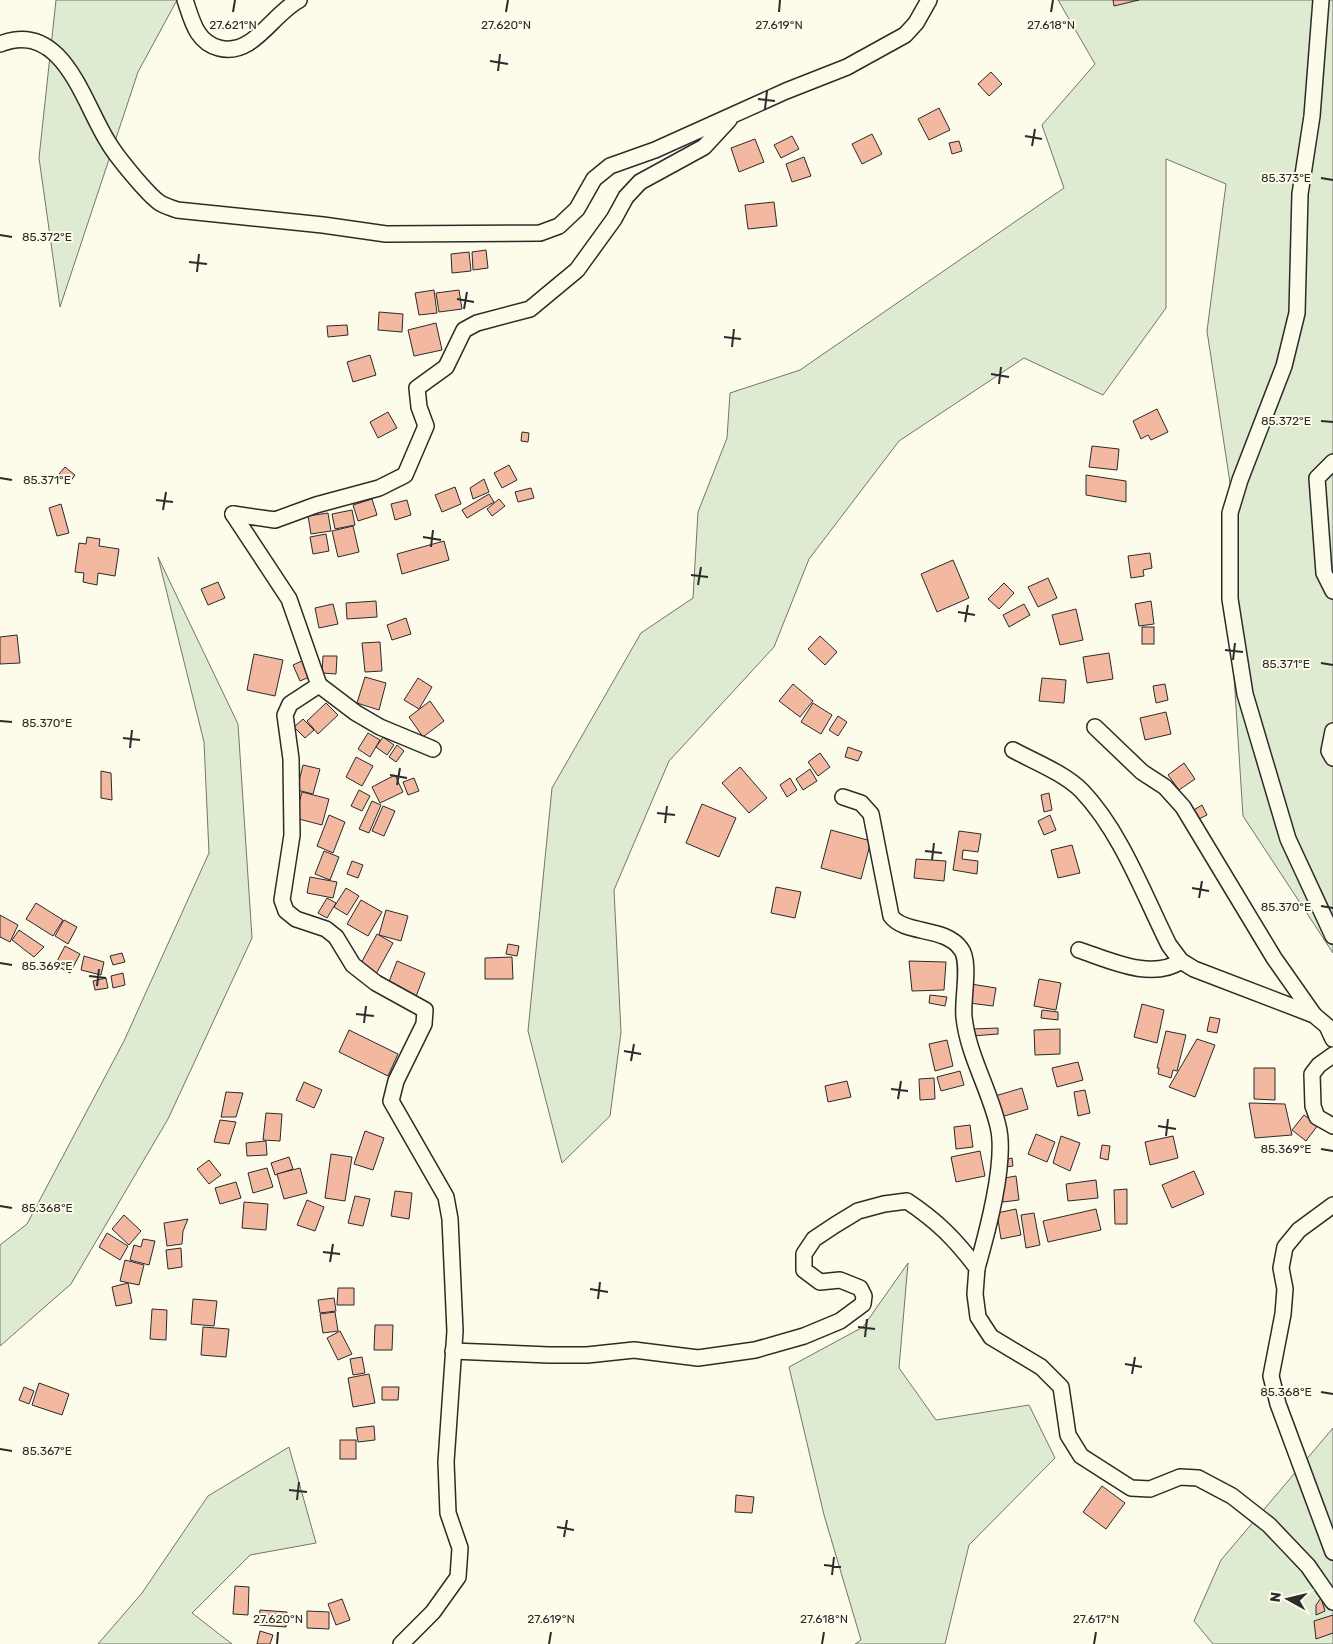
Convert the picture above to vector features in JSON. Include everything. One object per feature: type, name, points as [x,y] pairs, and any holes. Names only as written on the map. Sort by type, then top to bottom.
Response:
[{"type":"street","points":[[185,0],[195,30],[202,40],[212,46],[224,49],[236,49],[248,44],[286,7],[299,0]]},
{"type":"street","points":[[0,44],[22,38],[44,44],[56,55],[67,66],[108,143],[160,203],[178,210],[323,225],[386,234],[540,233],[559,226],[577,208],[594,179],[610,166],[655,150],[847,67],[905,35],[916,23],[929,0]]},
{"type":"street","points":[[1321,0],[1312,116],[1300,194],[1297,313],[1284,366],[1240,480],[1230,513],[1230,599],[1245,694],[1288,838],[1333,936]]},
{"type":"street","points":[[434,749],[380,727],[356,713],[319,685],[289,599],[233,514],[275,520],[316,505],[379,488],[405,475],[426,426],[419,407],[417,388],[446,367],[464,330],[476,323],[530,308],[577,270],[614,219],[626,197],[640,182],[704,147],[733,115]]},
{"type":"street","points":[[1333,462],[1317,478],[1324,573],[1333,591]]},
{"type":"street","points":[[319,685],[290,704],[285,714],[291,759],[292,835],[282,900],[286,911],[296,919],[326,929],[336,937],[353,965],[376,983],[426,1010],[424,1024],[400,1072],[391,1101],[446,1197],[453,1252],[455,1331],[446,1462],[448,1513],[460,1548],[458,1577],[433,1612],[401,1644]]},
{"type":"street","points":[[1095,727],[1142,772],[1166,787],[1183,807],[1274,958],[1314,1015],[1327,1026],[1333,1039]]},
{"type":"street","points":[[1333,730],[1329,751],[1333,758]]},
{"type":"street","points":[[1013,750],[1057,773],[1081,790],[1111,828],[1169,945],[1181,961],[1194,969],[1314,1015]]},
{"type":"street","points":[[843,797],[861,802],[871,814],[892,916],[897,924],[950,938],[962,950],[965,966],[964,1015],[968,1042],[998,1127],[999,1154],[990,1219],[977,1268],[975,1294],[978,1317],[991,1336],[1042,1367],[1061,1387],[1068,1436],[1081,1456],[1131,1488],[1150,1489],[1180,1477],[1189,1477],[1198,1478],[1232,1496],[1269,1525],[1308,1566],[1333,1602]]},
{"type":"street","points":[[1079,950],[1134,968],[1171,968],[1181,961]]},
{"type":"street","points":[[1333,1055],[1318,1066],[1312,1074],[1313,1106],[1317,1117],[1333,1126]]},
{"type":"street","points":[[453,1351],[587,1355],[634,1350],[698,1358],[755,1350],[804,1336],[840,1321],[863,1304],[864,1296],[860,1288],[840,1280],[820,1282],[804,1270],[804,1254],[814,1239],[835,1224],[858,1211],[884,1204],[907,1201],[930,1216],[953,1237],[977,1268]]},
{"type":"street","points":[[1333,1205],[1299,1230],[1285,1247],[1281,1268],[1285,1290],[1270,1376],[1278,1404],[1333,1552]]},
{"type":"green space","points":[[56,0],[177,0],[138,72],[60,307],[39,158]]},
{"type":"green space","points":[[1058,0],[1333,0],[1333,953],[1243,816],[1230,614],[1237,529],[1207,331],[1226,184],[1166,159],[1166,308],[1103,395],[1024,358],[899,441],[809,559],[774,647],[669,761],[614,890],[621,1032],[610,1116],[562,1163],[528,1031],[552,788],[641,633],[693,598],[698,512],[727,438],[730,393],[800,370],[1064,188],[1042,125],[1095,64]]},
{"type":"green space","points":[[158,557],[238,724],[252,938],[168,1119],[71,1284],[0,1346],[0,1245],[27,1224],[124,1041],[209,853],[204,742]]},
{"type":"green space","points":[[908,1263],[899,1368],[936,1420],[1029,1405],[1055,1458],[969,1545],[945,1644],[855,1644],[861,1640],[824,1515],[789,1367],[863,1327]]},
{"type":"green space","points":[[1333,1428],[1333,1644],[1213,1644],[1194,1621],[1221,1560]]},
{"type":"green space","points":[[289,1447],[316,1543],[250,1555],[192,1613],[232,1644],[98,1644],[142,1593],[208,1496]]},
{"type":"building","points":[[1113,0],[1139,0],[1114,6]]},
{"type":"building","points":[[991,72],[1002,84],[989,96],[978,84]]},
{"type":"building","points":[[939,108],[950,130],[929,140],[918,119]]},
{"type":"building","points":[[872,134],[882,154],[862,164],[852,144]]},
{"type":"building","points":[[792,136],[799,149],[781,158],[774,145]]},
{"type":"building","points":[[755,139],[764,162],[739,172],[731,148]]},
{"type":"building","points":[[959,141],[962,151],[952,154],[949,143]]},
{"type":"building","points":[[804,157],[811,176],[792,182],[786,164]]},
{"type":"building","points":[[774,202],[777,226],[748,229],[745,205]]},
{"type":"building","points":[[486,250],[488,268],[473,270],[472,252]]},
{"type":"building","points":[[469,252],[471,271],[452,273],[451,254]]},
{"type":"building","points":[[434,290],[437,313],[419,315],[415,293]]},
{"type":"building","points":[[459,290],[462,309],[439,312],[436,293]]},
{"type":"building","points":[[379,312],[403,314],[402,332],[378,330]]},
{"type":"building","points":[[436,323],[442,350],[414,356],[408,330]]},
{"type":"building","points":[[347,325],[348,335],[328,337],[327,326]]},
{"type":"building","points":[[370,355],[376,375],[353,382],[347,362]]},
{"type":"building","points":[[1157,409],[1168,432],[1151,440],[1148,435],[1141,439],[1133,421]]},
{"type":"building","points":[[388,412],[397,428],[378,438],[370,422]]},
{"type":"building","points":[[522,432],[529,433],[528,442],[521,441]]},
{"type":"building","points":[[1092,446],[1119,449],[1117,470],[1089,467]]},
{"type":"building","points":[[509,465],[517,480],[502,488],[494,473]]},
{"type":"building","points":[[65,467],[75,475],[70,482],[59,474]]},
{"type":"building","points":[[1086,475],[1126,481],[1126,502],[1086,495]]},
{"type":"building","points":[[484,479],[489,492],[473,499],[470,488]]},
{"type":"building","points":[[455,487],[461,504],[442,512],[435,495]]},
{"type":"building","points":[[531,488],[534,498],[518,502],[515,492]]},
{"type":"building","points":[[489,494],[494,502],[467,518],[462,510]]},
{"type":"building","points":[[372,499],[377,515],[358,521],[353,505]]},
{"type":"building","points":[[499,499],[505,506],[492,516],[487,509]]},
{"type":"building","points":[[407,500],[411,515],[395,520],[391,504]]},
{"type":"building","points":[[61,504],[69,533],[57,536],[49,508]]},
{"type":"building","points":[[352,510],[355,525],[335,529],[332,514]]},
{"type":"building","points":[[328,513],[331,531],[311,534],[308,516]]},
{"type":"building","points":[[353,526],[359,552],[338,557],[332,531]]},
{"type":"building","points":[[326,534],[329,551],[313,554],[310,537]]},
{"type":"building","points":[[87,537],[100,539],[99,546],[119,549],[115,576],[98,573],[97,585],[83,582],[84,573],[75,572],[79,543],[86,544]]},
{"type":"building","points":[[444,541],[449,560],[402,574],[397,554]]},
{"type":"building","points":[[1150,553],[1152,568],[1143,570],[1144,576],[1131,578],[1128,556]]},
{"type":"building","points":[[953,560],[969,598],[937,612],[921,574]]},
{"type":"building","points":[[1048,578],[1057,598],[1038,607],[1028,587]]},
{"type":"building","points":[[218,582],[225,598],[208,605],[201,589]]},
{"type":"building","points":[[1004,583],[1014,593],[999,609],[988,599]]},
{"type":"building","points":[[376,601],[377,617],[347,619],[346,603]]},
{"type":"building","points":[[1151,601],[1154,624],[1139,626],[1135,604]]},
{"type":"building","points":[[333,604],[338,624],[319,628],[315,608]]},
{"type":"building","points":[[1024,604],[1030,615],[1009,627],[1003,615]]},
{"type":"building","points":[[1076,609],[1083,640],[1060,645],[1052,615]]},
{"type":"building","points":[[406,618],[411,634],[392,640],[387,625]]},
{"type":"building","points":[[1142,627],[1154,627],[1154,644],[1142,644]]},
{"type":"building","points":[[17,635],[20,663],[0,664],[0,637]]},
{"type":"building","points":[[820,636],[837,652],[825,665],[808,649]]},
{"type":"building","points":[[380,642],[382,671],[365,672],[362,643]]},
{"type":"building","points":[[1109,653],[1113,679],[1087,683],[1083,657]]},
{"type":"building","points":[[254,654],[283,660],[275,696],[247,690]]},
{"type":"building","points":[[323,656],[337,656],[336,674],[322,673]]},
{"type":"building","points":[[306,659],[314,675],[300,681],[293,665]]},
{"type":"building","points":[[365,677],[386,683],[379,710],[357,703]]},
{"type":"building","points":[[418,678],[432,687],[419,709],[404,700]]},
{"type":"building","points":[[1042,678],[1066,680],[1064,703],[1039,701]]},
{"type":"building","points":[[793,684],[813,701],[800,717],[779,701]]},
{"type":"building","points":[[1165,684],[1168,700],[1156,703],[1153,686]]},
{"type":"building","points":[[430,701],[444,721],[423,737],[409,717]]},
{"type":"building","points":[[326,703],[338,715],[318,734],[307,721]]},
{"type":"building","points":[[813,703],[832,715],[821,734],[801,722]]},
{"type":"building","points":[[1166,712],[1171,734],[1145,740],[1140,718]]},
{"type":"building","points":[[838,716],[847,722],[838,736],[829,730]]},
{"type":"building","points":[[303,719],[314,730],[305,738],[294,727]]},
{"type":"building","points":[[368,733],[380,740],[370,757],[358,749]]},
{"type":"building","points":[[383,737],[394,745],[387,755],[376,747]]},
{"type":"building","points":[[397,745],[404,751],[396,762],[389,757]]},
{"type":"building","points":[[848,747],[862,752],[858,761],[845,757]]},
{"type":"building","points":[[820,753],[830,767],[818,776],[808,762]]},
{"type":"building","points":[[356,757],[373,766],[362,786],[346,777]]},
{"type":"building","points":[[1184,763],[1195,779],[1179,790],[1168,775]]},
{"type":"building","points":[[303,765],[320,769],[313,794],[297,790]]},
{"type":"building","points":[[740,767],[767,798],[749,813],[722,783]]},
{"type":"building","points":[[810,769],[817,781],[803,790],[796,779]]},
{"type":"building","points":[[101,771],[111,773],[112,800],[101,798]]},
{"type":"building","points":[[395,775],[403,792],[380,803],[372,787]]},
{"type":"building","points":[[414,778],[419,791],[408,795],[403,782]]},
{"type":"building","points":[[790,778],[797,790],[787,797],[780,785]]},
{"type":"building","points":[[359,790],[370,796],[362,811],[351,806]]},
{"type":"building","points":[[302,792],[329,799],[322,825],[295,818]]},
{"type":"building","points":[[1049,793],[1052,810],[1044,812],[1041,795]]},
{"type":"building","points":[[372,801],[381,805],[369,833],[359,829]]},
{"type":"building","points":[[702,804],[736,818],[719,857],[686,843]]},
{"type":"building","points":[[1202,805],[1207,815],[1197,820],[1192,811]]},
{"type":"building","points":[[383,806],[395,811],[384,836],[372,831]]},
{"type":"building","points":[[329,815],[345,822],[333,853],[317,846]]},
{"type":"building","points":[[1050,815],[1056,830],[1044,835],[1038,821]]},
{"type":"building","points":[[831,830],[871,841],[861,879],[821,868]]},
{"type":"building","points":[[959,831],[981,834],[978,852],[963,850],[962,859],[978,861],[977,874],[953,870]]},
{"type":"building","points":[[1072,845],[1080,873],[1058,878],[1051,850]]},
{"type":"building","points":[[324,851],[339,857],[330,880],[315,874]]},
{"type":"building","points":[[916,859],[946,861],[944,881],[914,878]]},
{"type":"building","points":[[352,861],[363,865],[358,878],[347,874]]},
{"type":"building","points":[[310,877],[337,882],[333,898],[307,893]]},
{"type":"building","points":[[776,887],[801,892],[795,918],[771,913]]},
{"type":"building","points":[[346,888],[359,896],[347,915],[334,907]]},
{"type":"building","points":[[327,898],[336,903],[327,918],[318,913]]},
{"type":"building","points":[[361,900],[382,912],[368,936],[347,924]]},
{"type":"building","points":[[36,903],[63,920],[53,936],[26,919]]},
{"type":"building","points":[[386,910],[408,916],[401,941],[379,935]]},
{"type":"building","points":[[0,915],[18,925],[10,942],[0,937]]},
{"type":"building","points":[[64,920],[77,927],[68,944],[55,936]]},
{"type":"building","points":[[19,930],[44,947],[34,957],[12,940]]},
{"type":"building","points":[[377,934],[393,943],[376,974],[360,965]]},
{"type":"building","points":[[508,944],[519,946],[517,956],[506,954]]},
{"type":"building","points":[[65,946],[80,954],[70,973],[55,965]]},
{"type":"building","points":[[122,953],[125,962],[113,965],[110,956]]},
{"type":"building","points":[[84,956],[104,962],[101,975],[81,970]]},
{"type":"building","points":[[512,957],[513,979],[485,979],[485,958]]},
{"type":"building","points":[[397,961],[425,973],[415,999],[387,987]]},
{"type":"building","points":[[909,961],[946,962],[944,990],[912,991]]},
{"type":"building","points":[[123,973],[125,985],[113,988],[111,976]]},
{"type":"building","points":[[106,978],[108,988],[95,990],[93,981]]},
{"type":"building","points":[[1039,979],[1061,983],[1056,1010],[1034,1006]]},
{"type":"building","points":[[971,984],[996,988],[993,1006],[969,1003]]},
{"type":"building","points":[[930,995],[947,997],[945,1006],[929,1003]]},
{"type":"building","points":[[1142,1004],[1164,1010],[1157,1043],[1134,1037]]},
{"type":"building","points":[[1042,1010],[1058,1012],[1058,1020],[1041,1018]]},
{"type":"building","points":[[1210,1017],[1220,1019],[1217,1033],[1207,1031]]},
{"type":"building","points":[[998,1028],[998,1034],[972,1036],[972,1029]]},
{"type":"building","points":[[1060,1029],[1060,1054],[1035,1055],[1034,1030]]},
{"type":"building","points":[[349,1030],[398,1054],[388,1076],[339,1052]]},
{"type":"building","points":[[1166,1031],[1186,1035],[1177,1071],[1173,1070],[1171,1078],[1158,1074],[1159,1068],[1157,1068]]},
{"type":"building","points":[[1197,1039],[1215,1045],[1195,1097],[1169,1087]]},
{"type":"building","points":[[947,1040],[953,1066],[935,1071],[929,1044]]},
{"type":"building","points":[[1078,1062],[1083,1080],[1057,1087],[1052,1068]]},
{"type":"building","points":[[1254,1068],[1275,1068],[1275,1100],[1254,1099]]},
{"type":"building","points":[[960,1071],[964,1085],[941,1091],[937,1077]]},
{"type":"building","points":[[934,1078],[935,1099],[920,1100],[919,1079]]},
{"type":"building","points":[[847,1081],[851,1097],[828,1102],[825,1086]]},
{"type":"building","points":[[304,1082],[322,1090],[314,1108],[296,1100]]},
{"type":"building","points":[[1022,1088],[1028,1109],[1001,1117],[995,1096]]},
{"type":"building","points":[[1085,1090],[1090,1113],[1078,1116],[1074,1092]]},
{"type":"building","points":[[226,1092],[243,1093],[236,1117],[221,1117]]},
{"type":"building","points":[[1249,1103],[1285,1104],[1292,1135],[1255,1138]]},
{"type":"building","points":[[266,1113],[282,1114],[280,1141],[263,1140]]},
{"type":"building","points":[[1304,1115],[1318,1125],[1306,1141],[1292,1130]]},
{"type":"building","points":[[220,1120],[236,1122],[229,1144],[214,1142]]},
{"type":"building","points":[[970,1125],[973,1147],[956,1149],[954,1127]]},
{"type":"building","points":[[365,1131],[384,1138],[373,1170],[354,1164]]},
{"type":"building","points":[[1036,1134],[1055,1142],[1047,1162],[1028,1154]]},
{"type":"building","points":[[1061,1136],[1080,1143],[1070,1171],[1053,1163]]},
{"type":"building","points":[[1173,1136],[1178,1158],[1150,1165],[1145,1142]]},
{"type":"building","points":[[266,1141],[267,1155],[247,1156],[246,1143]]},
{"type":"building","points":[[1102,1145],[1110,1146],[1108,1160],[1100,1158]]},
{"type":"building","points":[[980,1151],[985,1176],[956,1182],[951,1157]]},
{"type":"building","points":[[331,1154],[352,1157],[345,1201],[325,1198]]},
{"type":"building","points":[[289,1157],[293,1169],[275,1175],[271,1163]]},
{"type":"building","points":[[1012,1158],[1013,1166],[1006,1167],[1004,1160]]},
{"type":"building","points":[[209,1160],[221,1175],[209,1184],[197,1169]]},
{"type":"building","points":[[267,1168],[273,1187],[253,1193],[248,1173]]},
{"type":"building","points":[[300,1168],[307,1193],[284,1199],[277,1174]]},
{"type":"building","points":[[1194,1171],[1204,1194],[1172,1208],[1162,1185]]},
{"type":"building","points":[[1016,1176],[1019,1200],[1003,1202],[999,1179]]},
{"type":"building","points":[[1096,1180],[1098,1198],[1068,1201],[1066,1184]]},
{"type":"building","points":[[236,1182],[241,1198],[220,1204],[215,1188]]},
{"type":"building","points":[[1127,1189],[1127,1224],[1115,1224],[1114,1190]]},
{"type":"building","points":[[395,1191],[412,1193],[409,1219],[391,1216]]},
{"type":"building","points":[[355,1196],[370,1199],[363,1226],[348,1223]]},
{"type":"building","points":[[307,1200],[324,1207],[315,1231],[297,1225]]},
{"type":"building","points":[[244,1202],[268,1204],[266,1230],[242,1228]]},
{"type":"building","points":[[1016,1209],[1021,1235],[1001,1239],[997,1213]]},
{"type":"building","points":[[1096,1209],[1101,1230],[1048,1242],[1043,1221]]},
{"type":"building","points":[[1034,1213],[1040,1245],[1026,1248],[1021,1215]]},
{"type":"building","points":[[124,1215],[141,1231],[129,1245],[112,1229]]},
{"type":"building","points":[[188,1219],[183,1231],[182,1244],[167,1246],[164,1223]]},
{"type":"building","points":[[107,1233],[128,1246],[120,1260],[99,1247]]},
{"type":"building","points":[[143,1239],[155,1241],[149,1265],[130,1260],[134,1245],[141,1247]]},
{"type":"building","points":[[181,1248],[182,1267],[168,1269],[166,1250]]},
{"type":"building","points":[[125,1260],[144,1265],[139,1285],[120,1281]]},
{"type":"building","points":[[128,1283],[132,1303],[116,1306],[112,1287]]},
{"type":"building","points":[[338,1288],[354,1288],[354,1305],[337,1305]]},
{"type":"building","points":[[334,1298],[336,1311],[320,1313],[318,1300]]},
{"type":"building","points":[[193,1299],[217,1301],[214,1326],[191,1324]]},
{"type":"building","points":[[152,1309],[167,1310],[166,1340],[150,1339]]},
{"type":"building","points":[[335,1312],[338,1331],[323,1333],[320,1314]]},
{"type":"building","points":[[375,1325],[393,1325],[392,1350],[374,1350]]},
{"type":"building","points":[[203,1327],[229,1329],[226,1357],[201,1355]]},
{"type":"building","points":[[340,1331],[352,1354],[338,1360],[327,1338]]},
{"type":"building","points":[[362,1357],[365,1373],[353,1375],[350,1359]]},
{"type":"building","points":[[369,1374],[375,1403],[353,1407],[348,1378]]},
{"type":"building","points":[[39,1383],[69,1394],[62,1415],[32,1405]]},
{"type":"building","points":[[24,1387],[34,1391],[29,1404],[19,1400]]},
{"type":"building","points":[[382,1387],[399,1387],[398,1400],[382,1400]]},
{"type":"building","points":[[374,1426],[375,1440],[358,1442],[356,1428]]},
{"type":"building","points":[[340,1440],[356,1440],[356,1459],[340,1459]]},
{"type":"building","points":[[1102,1486],[1125,1503],[1106,1529],[1083,1512]]},
{"type":"building","points":[[736,1495],[754,1497],[752,1513],[735,1512]]},
{"type":"building","points":[[235,1586],[249,1587],[248,1615],[233,1614]]},
{"type":"building","points":[[1321,1598],[1325,1611],[1316,1615],[1316,1605]]},
{"type":"building","points":[[342,1599],[350,1620],[336,1625],[328,1604]]},
{"type":"building","points":[[260,1610],[287,1612],[286,1627],[259,1625]]},
{"type":"building","points":[[307,1611],[329,1612],[329,1629],[307,1628]]},
{"type":"building","points":[[1333,1615],[1333,1633],[1316,1639],[1314,1621]]},
{"type":"building","points":[[260,1631],[273,1635],[270,1644],[257,1644]]}]
